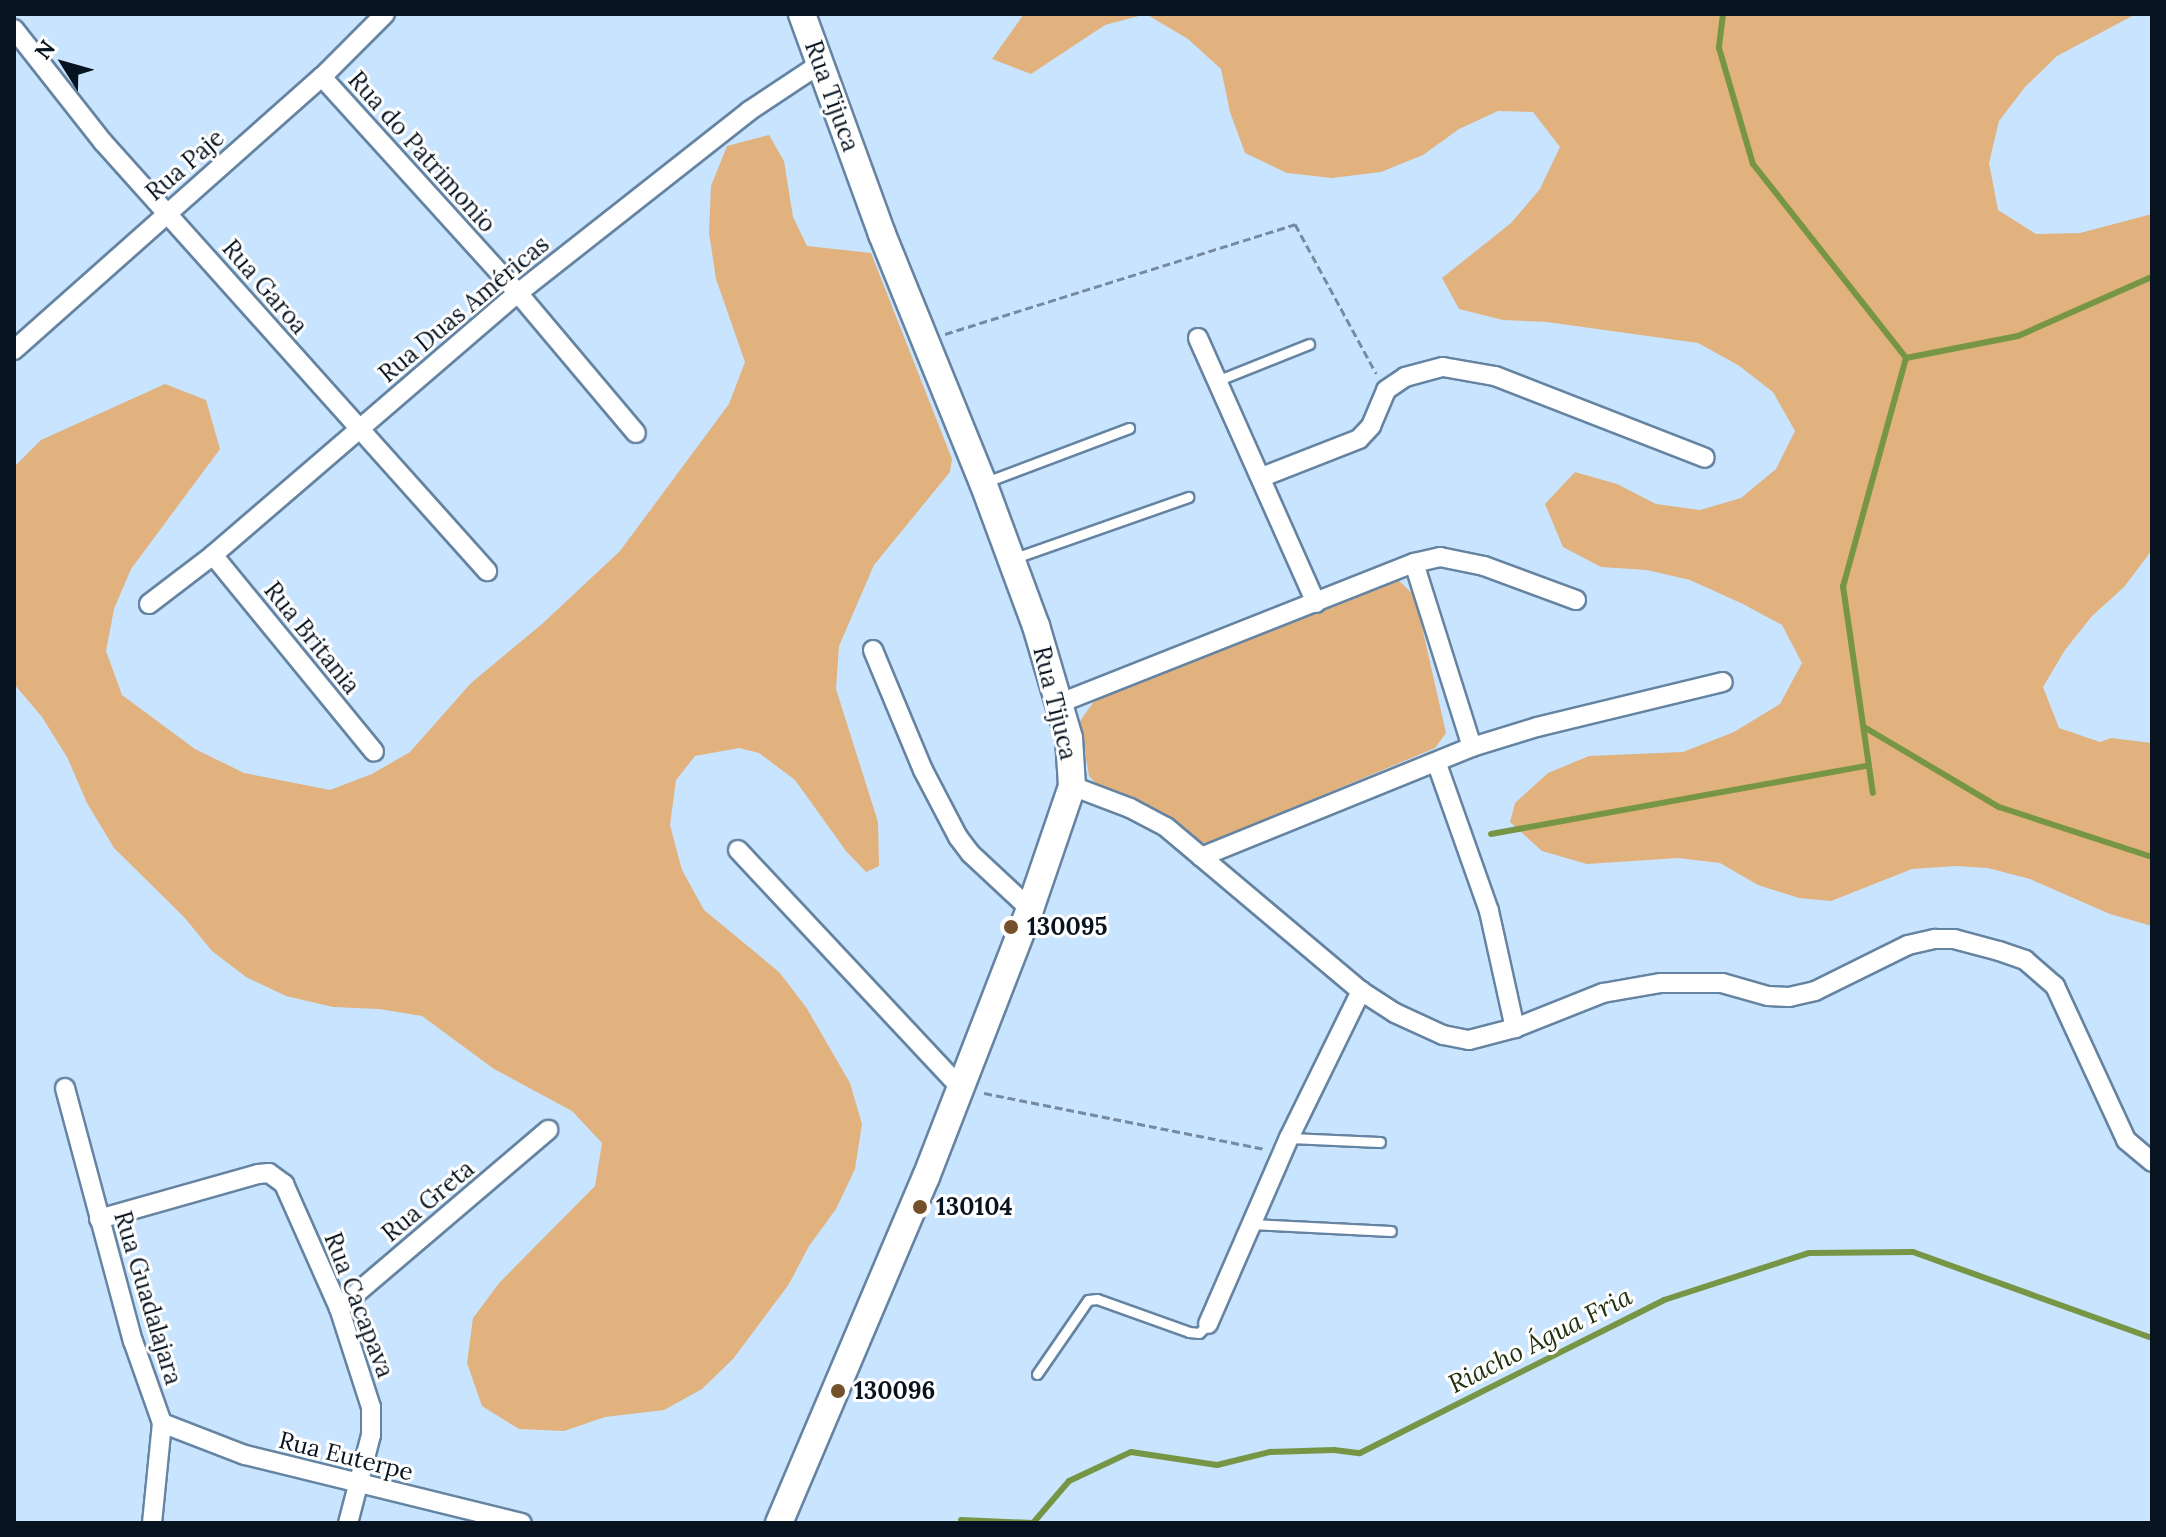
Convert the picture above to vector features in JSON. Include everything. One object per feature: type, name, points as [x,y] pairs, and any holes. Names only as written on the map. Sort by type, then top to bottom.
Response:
[{"type":"street","name":"Rua Paje","points":[[14,350],[167,211],[322,77],[385,14]]},
{"type":"street","name":"Rua Tijuca","points":[[786,1521],[961,1088],[1030,909],[1072,786],[1069,738],[1060,703],[983,483],[924,340],[802,14]]},
{"type":"street","name":"Rua Garoa","points":[[14,29],[71,104],[357,429],[487,571]]},
{"type":"street","name":"Rua Duas Américas","points":[[149,604],[213,555],[518,293],[749,111],[820,64]]},
{"type":"street","name":"Rua do Patrimonio","points":[[322,77],[518,293],[636,433]]},
{"type":"street","points":[[1198,338],[1316,603]]},
{"type":"street","points":[[1262,477],[1359,439],[1371,426],[1386,390],[1405,377],[1443,367],[1495,376],[1705,458]]},
{"type":"street","name":"Rua Britania","points":[[213,555],[374,752]]},
{"type":"street","points":[[1060,703],[1414,563],[1440,557],[1460,560],[1576,600]]},
{"type":"street","points":[[1414,563],[1472,747]]},
{"type":"street","points":[[873,650],[923,770],[958,837],[971,854],[1030,909]]},
{"type":"street","points":[[1201,857],[1437,764],[1472,747],[1537,727],[1723,682]]},
{"type":"street","points":[[1437,764],[1489,911],[1515,1028]]},
{"type":"street","points":[[1072,786],[1130,808],[1166,827],[1361,991],[1395,1013],[1443,1035],[1469,1040],[1515,1028],[1603,993],[1661,983],[1722,983],[1768,996],[1789,997],[1815,991],[1908,945],[1954,939],[2025,960],[2055,986],[2126,1140],[2152,1162]]},
{"type":"street","points":[[738,850],[961,1088]]},
{"type":"street","points":[[1208,1324],[1286,1145],[1361,991]]},
{"type":"street","name":"Rua Guadalajara","points":[[65,1088],[133,1341],[162,1423],[152,1523]]},
{"type":"street","name":"Rua Greta","points":[[339,1308],[548,1130]]},
{"type":"street","name":"Rua Cacapava","points":[[99,1219],[258,1174],[269,1173],[284,1184],[339,1308],[371,1407],[371,1435],[348,1523]]},
{"type":"street","name":"Rua Euterpe","points":[[162,1423],[245,1455],[357,1485],[522,1523]]},
{"type":"lane","points":[[1219,380],[1309,344]]},
{"type":"lane","points":[[983,483],[1129,428]]},
{"type":"lane","points":[[1009,560],[1188,497]]},
{"type":"lane","points":[[1286,1145],[1380,1142]]},
{"type":"lane","points":[[1251,1224],[1391,1231]]},
{"type":"lane","points":[[1037,1374],[1088,1300],[1097,1299],[1189,1332],[1199,1333],[1208,1324]]},
{"type":"path","points":[[924,340],[1295,224],[1386,390]]},
{"type":"path","points":[[961,1088],[1286,1145]]},
{"type":"shaded area","points":[[1024,14],[1146,14],[1105,25],[1031,74],[992,59]]},
{"type":"shaded area","points":[[1146,14],[2136,14],[2057,56],[2025,87],[1999,121],[1989,163],[1998,210],[2036,234],[2080,233],[2152,214],[2152,550],[2124,587],[2092,616],[2065,650],[2043,687],[2059,728],[2100,742],[2111,738],[2152,743],[2152,926],[2110,914],[2030,879],[1988,868],[1956,866],[1912,869],[1831,901],[1799,898],[1758,885],[1720,863],[1678,858],[1587,864],[1542,851],[1510,822],[1515,803],[1548,773],[1589,756],[1683,752],[1734,732],[1780,704],[1802,663],[1782,625],[1743,604],[1690,580],[1647,570],[1601,567],[1563,547],[1545,504],[1575,472],[1617,484],[1656,504],[1700,510],[1741,498],[1776,469],[1795,431],[1773,392],[1738,365],[1698,343],[1547,322],[1503,320],[1459,309],[1442,278],[1511,223],[1540,189],[1560,147],[1533,112],[1498,111],[1459,129],[1423,155],[1381,172],[1332,178],[1287,173],[1245,153],[1230,112],[1221,69],[1188,39]]},
{"type":"shaded area","points":[[769,135],[784,161],[793,217],[807,246],[871,253],[952,459],[950,472],[874,565],[839,646],[836,689],[878,822],[879,866],[866,872],[846,851],[795,780],[759,753],[739,748],[695,756],[676,780],[670,825],[682,870],[704,910],[779,972],[806,1007],[850,1083],[862,1124],[855,1169],[836,1209],[809,1246],[789,1284],[733,1359],[702,1389],[664,1410],[605,1417],[564,1431],[519,1429],[482,1406],[467,1363],[473,1318],[500,1282],[595,1186],[602,1143],[572,1111],[494,1069],[422,1016],[379,1009],[333,1007],[286,996],[246,977],[212,951],[184,917],[114,848],[87,803],[67,757],[42,717],[14,684],[14,467],[41,440],[165,384],[206,400],[220,449],[131,569],[114,609],[106,651],[122,695],[195,749],[244,773],[330,790],[372,774],[410,752],[471,683],[542,624],[620,551],[729,404],[745,362],[716,279],[709,233],[711,186],[727,146]]},
{"type":"shaded area","points":[[1398,580],[1415,596],[1446,733],[1435,748],[1209,843],[1197,842],[1099,787],[1089,776],[1080,721],[1095,700]]},
{"type":"waterway","points":[[1723,14],[1719,48],[1753,164],[1906,358],[1843,586],[1873,793]]},
{"type":"waterway","points":[[1906,358],[2018,336],[2152,277]]},
{"type":"waterway","points":[[1864,727],[1999,807],[2152,857]]},
{"type":"waterway","points":[[1491,834],[1869,765]]},
{"type":"waterway","name":"Riacho Água Fria","points":[[961,1520],[1033,1523],[1069,1481],[1131,1452],[1217,1465],[1270,1452],[1334,1450],[1360,1453],[1664,1300],[1809,1253],[1913,1252],[2152,1338]]},
{"type":"place","name":"130095","points":[[1011,927]]},
{"type":"place","name":"130104","points":[[920,1207]]},
{"type":"place","name":"130096","points":[[838,1391]]}]
